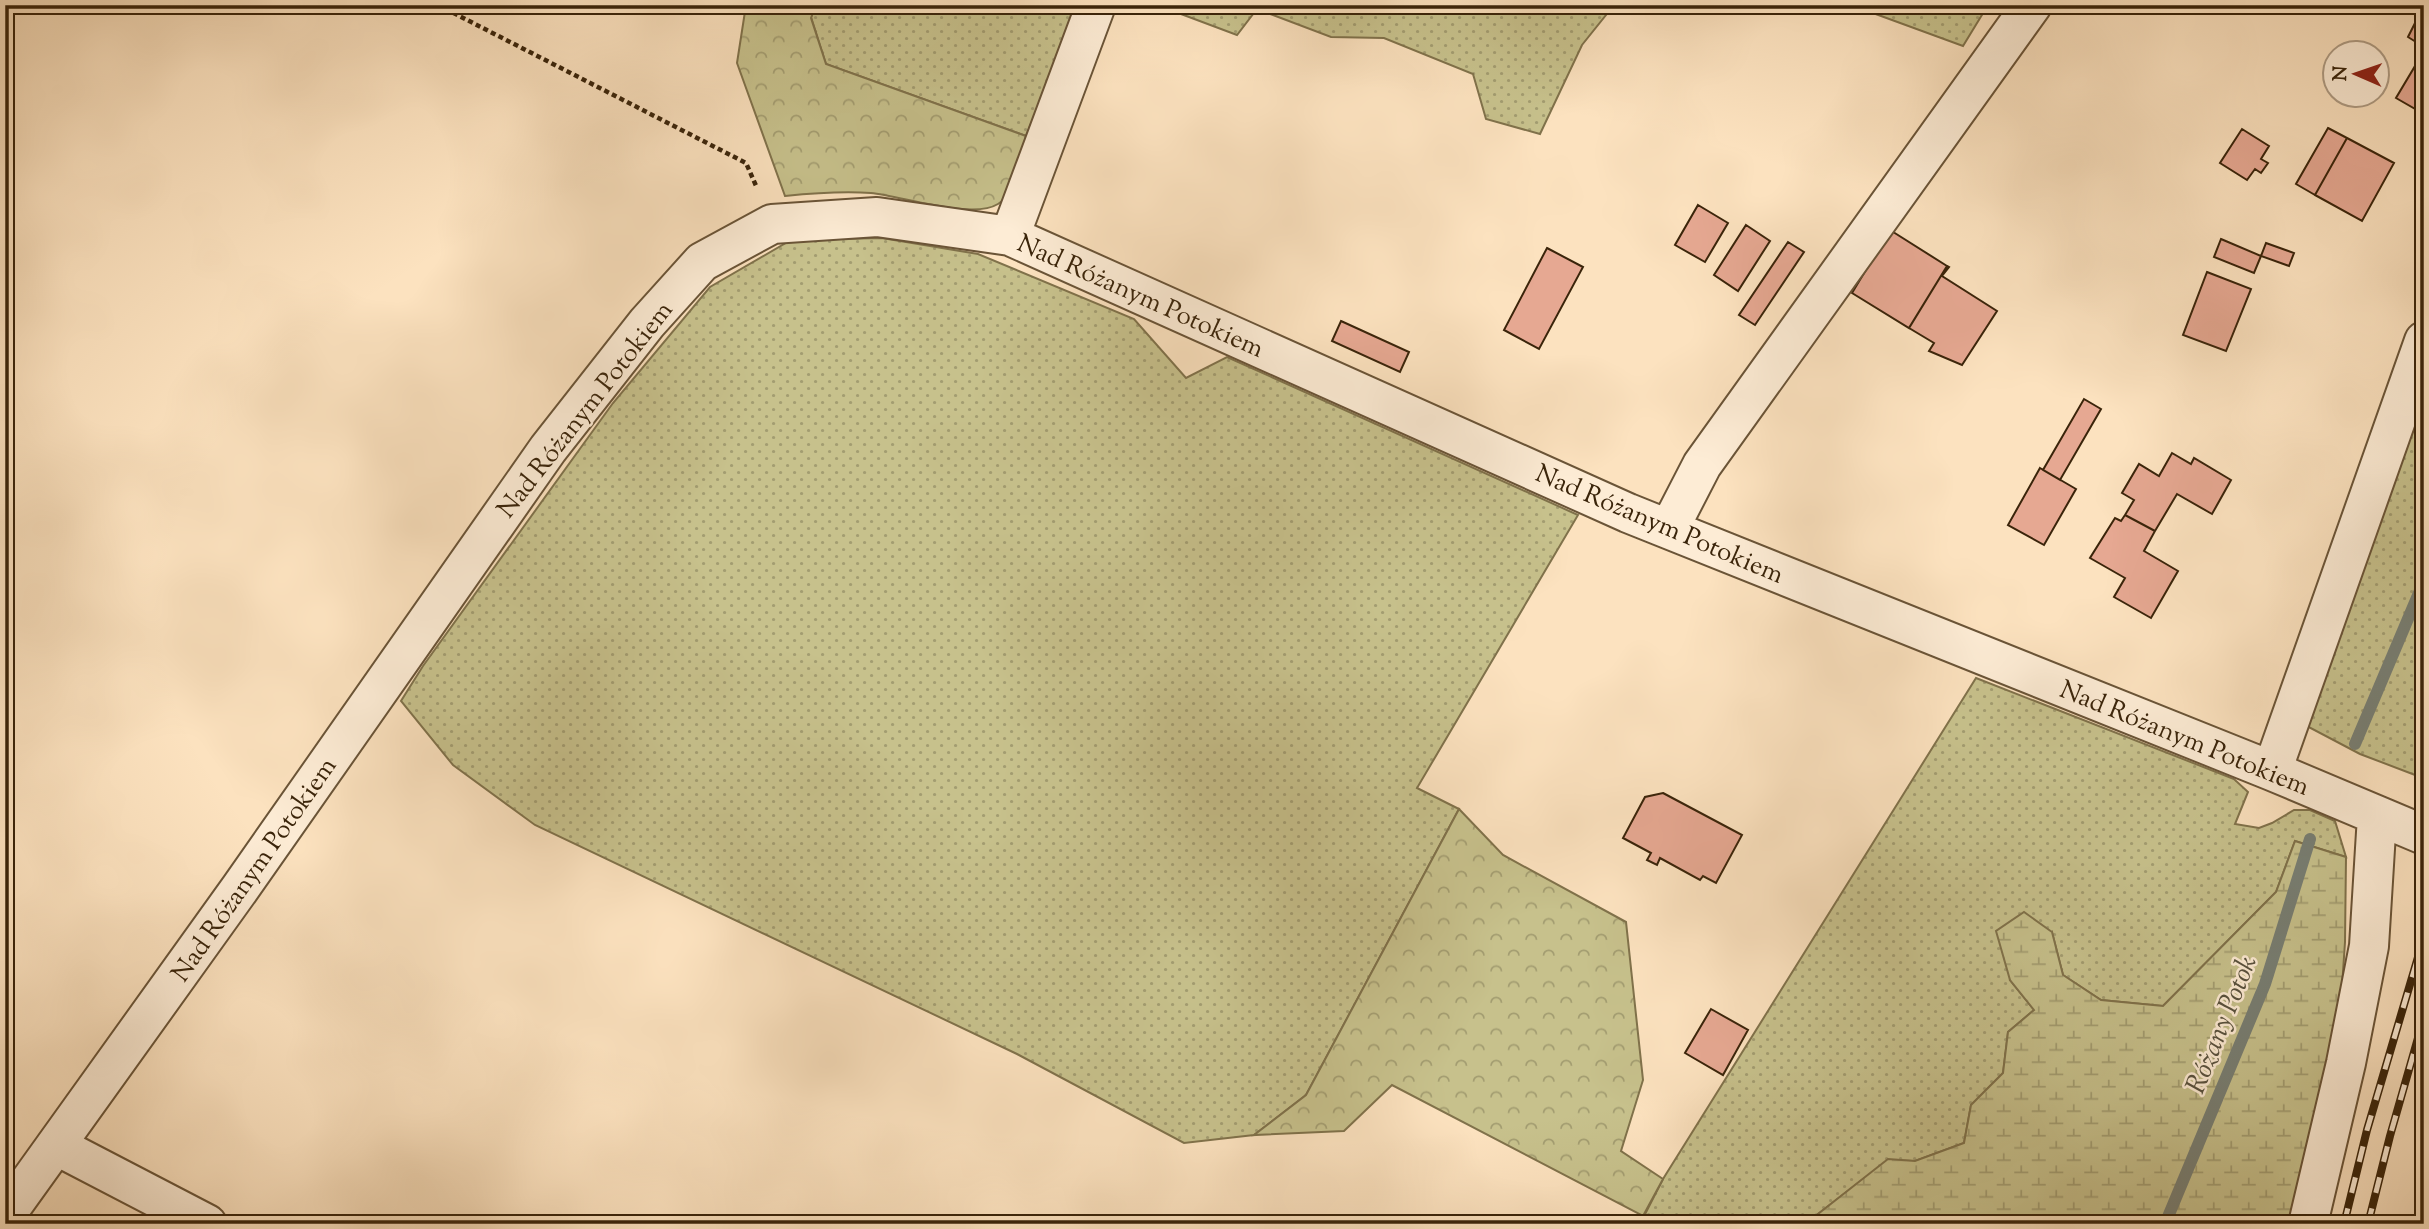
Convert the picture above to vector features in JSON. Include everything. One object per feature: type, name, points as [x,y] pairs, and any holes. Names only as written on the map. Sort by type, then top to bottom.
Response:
[{"type":"street","points":[[1010,236],[1096,5]]},
{"type":"street","points":[[1669,529],[1702,465],[2032,5]]},
{"type":"street","name":"Nad Różanym Potokiem","points":[[5,1216],[548,449],[647,323],[702,262],[772,224],[877,217],[1010,236],[1669,529],[2272,771],[2424,835]]},
{"type":"street","points":[[2272,771],[2424,341]]},
{"type":"street","points":[[2308,1224],[2346,1063],[2369,946],[2377,816]]},
{"type":"street","points":[[57,1146],[207,1224]]},
{"type":"path","points":[[438,5],[746,163],[772,224]]},
{"type":"green space","points":[[746,5],[816,5],[811,18],[826,64],[1026,136],[1017,173],[1004,199],[986,208],[972,209],[936,206],[871,193],[785,196],[737,63]]},
{"type":"green space","points":[[816,5],[1080,5],[1026,136],[826,64],[811,17]]},
{"type":"green space","points":[[1157,5],[1614,5],[1582,45],[1540,134],[1486,119],[1473,74],[1384,38],[1331,37],[1257,9],[1237,35]]},
{"type":"green space","points":[[1851,5],[1988,5],[1963,46]]},
{"type":"green space","points":[[882,238],[978,254],[1134,319],[1186,378],[1227,357],[1578,515],[1417,788],[1459,809],[1306,1095],[1254,1135],[1184,1143],[1017,1054],[535,825],[453,765],[401,701],[423,666],[613,403],[710,287],[791,240]]},
{"type":"green space","points":[[2424,372],[2423,778],[2360,754],[2301,723]]},
{"type":"green space","points":[[1976,678],[2234,779],[2248,792],[2235,824],[2259,828],[2294,810],[2310,810],[2335,821],[2346,857],[2295,841],[2276,892],[2163,1006],[2101,1000],[2063,975],[2052,932],[2010,980],[2034,1010],[2008,1032],[2003,1073],[1971,1105],[1964,1143],[1915,1161],[1888,1160],[1818,1214],[1817,1224],[1640,1224],[1663,1179]]},
{"type":"green space","points":[[1459,809],[1503,855],[1626,922],[1643,1080],[1621,1151],[1663,1179],[1643,1216],[1392,1085],[1344,1131],[1254,1135],[1306,1095]]},
{"type":"green space","points":[[2295,841],[2346,857],[2345,942],[2339,1032],[2293,1224],[1817,1224],[1818,1214],[1888,1159],[1915,1161],[1964,1143],[1971,1105],[2003,1073],[2008,1032],[2034,1010],[2010,980],[1996,931],[2024,912],[2052,932],[2063,975],[2101,1000],[2163,1006],[2276,892]]},
{"type":"building","points":[[2418,17],[2424,20],[2424,47],[2408,37]]},
{"type":"building","points":[[2424,51],[2424,114],[2396,98]]},
{"type":"building","points":[[2328,128],[2347,138],[2315,195],[2296,184]]},
{"type":"building","points":[[2242,129],[2269,146],[2261,159],[2268,163],[2261,173],[2255,169],[2247,180],[2220,163]]},
{"type":"building","points":[[2347,138],[2394,163],[2362,221],[2315,195]]},
{"type":"building","points":[[1698,205],[1728,223],[1705,262],[1675,245]]},
{"type":"building","points":[[1746,225],[1770,241],[1738,291],[1714,275]]},
{"type":"building","points":[[1890,230],[1947,266],[1909,328],[1852,293]]},
{"type":"building","points":[[2221,239],[2261,256],[2254,273],[2214,257]]},
{"type":"building","points":[[1788,242],[1804,252],[1755,325],[1739,315]]},
{"type":"building","points":[[2266,243],[2294,253],[2289,266],[2261,256]]},
{"type":"building","points":[[1547,248],[1583,267],[1539,349],[1504,330]]},
{"type":"building","points":[[1947,266],[1949,267],[1942,276],[1997,311],[1962,365],[1929,351],[1934,343],[1909,328]]},
{"type":"building","points":[[2207,272],[2251,289],[2226,351],[2183,335]]},
{"type":"building","points":[[1341,321],[1409,352],[1400,372],[1332,341]]},
{"type":"building","points":[[2084,399],[2101,409],[2060,480],[2043,470]]},
{"type":"building","points":[[2172,453],[2191,464],[2194,458],[2231,480],[2212,514],[2177,494],[2155,531],[2125,515],[2134,500],[2122,493],[2139,464],[2159,476]]},
{"type":"building","points":[[2040,468],[2076,489],[2044,545],[2008,525]]},
{"type":"building","points":[[2125,515],[2155,531],[2144,551],[2178,571],[2151,618],[2114,597],[2125,578],[2090,558],[2115,518],[2121,521]]},
{"type":"building","points":[[1663,793],[1742,835],[1716,883],[1703,876],[1700,880],[1660,858],[1657,865],[1647,860],[1651,853],[1623,838],[1645,797]]},
{"type":"building","points":[[1711,1009],[1748,1030],[1723,1075],[1685,1053]]},
{"type":"waterway","name":"Różany Potok","points":[[2355,744],[2424,581]]},
{"type":"waterway","name":"Różany Potok","points":[[2165,1224],[2265,984],[2310,839]]},
{"type":"railway","points":[[2344,1224],[2367,1130],[2424,937]]},
{"type":"railway","points":[[2368,1224],[2424,1017]]}]
